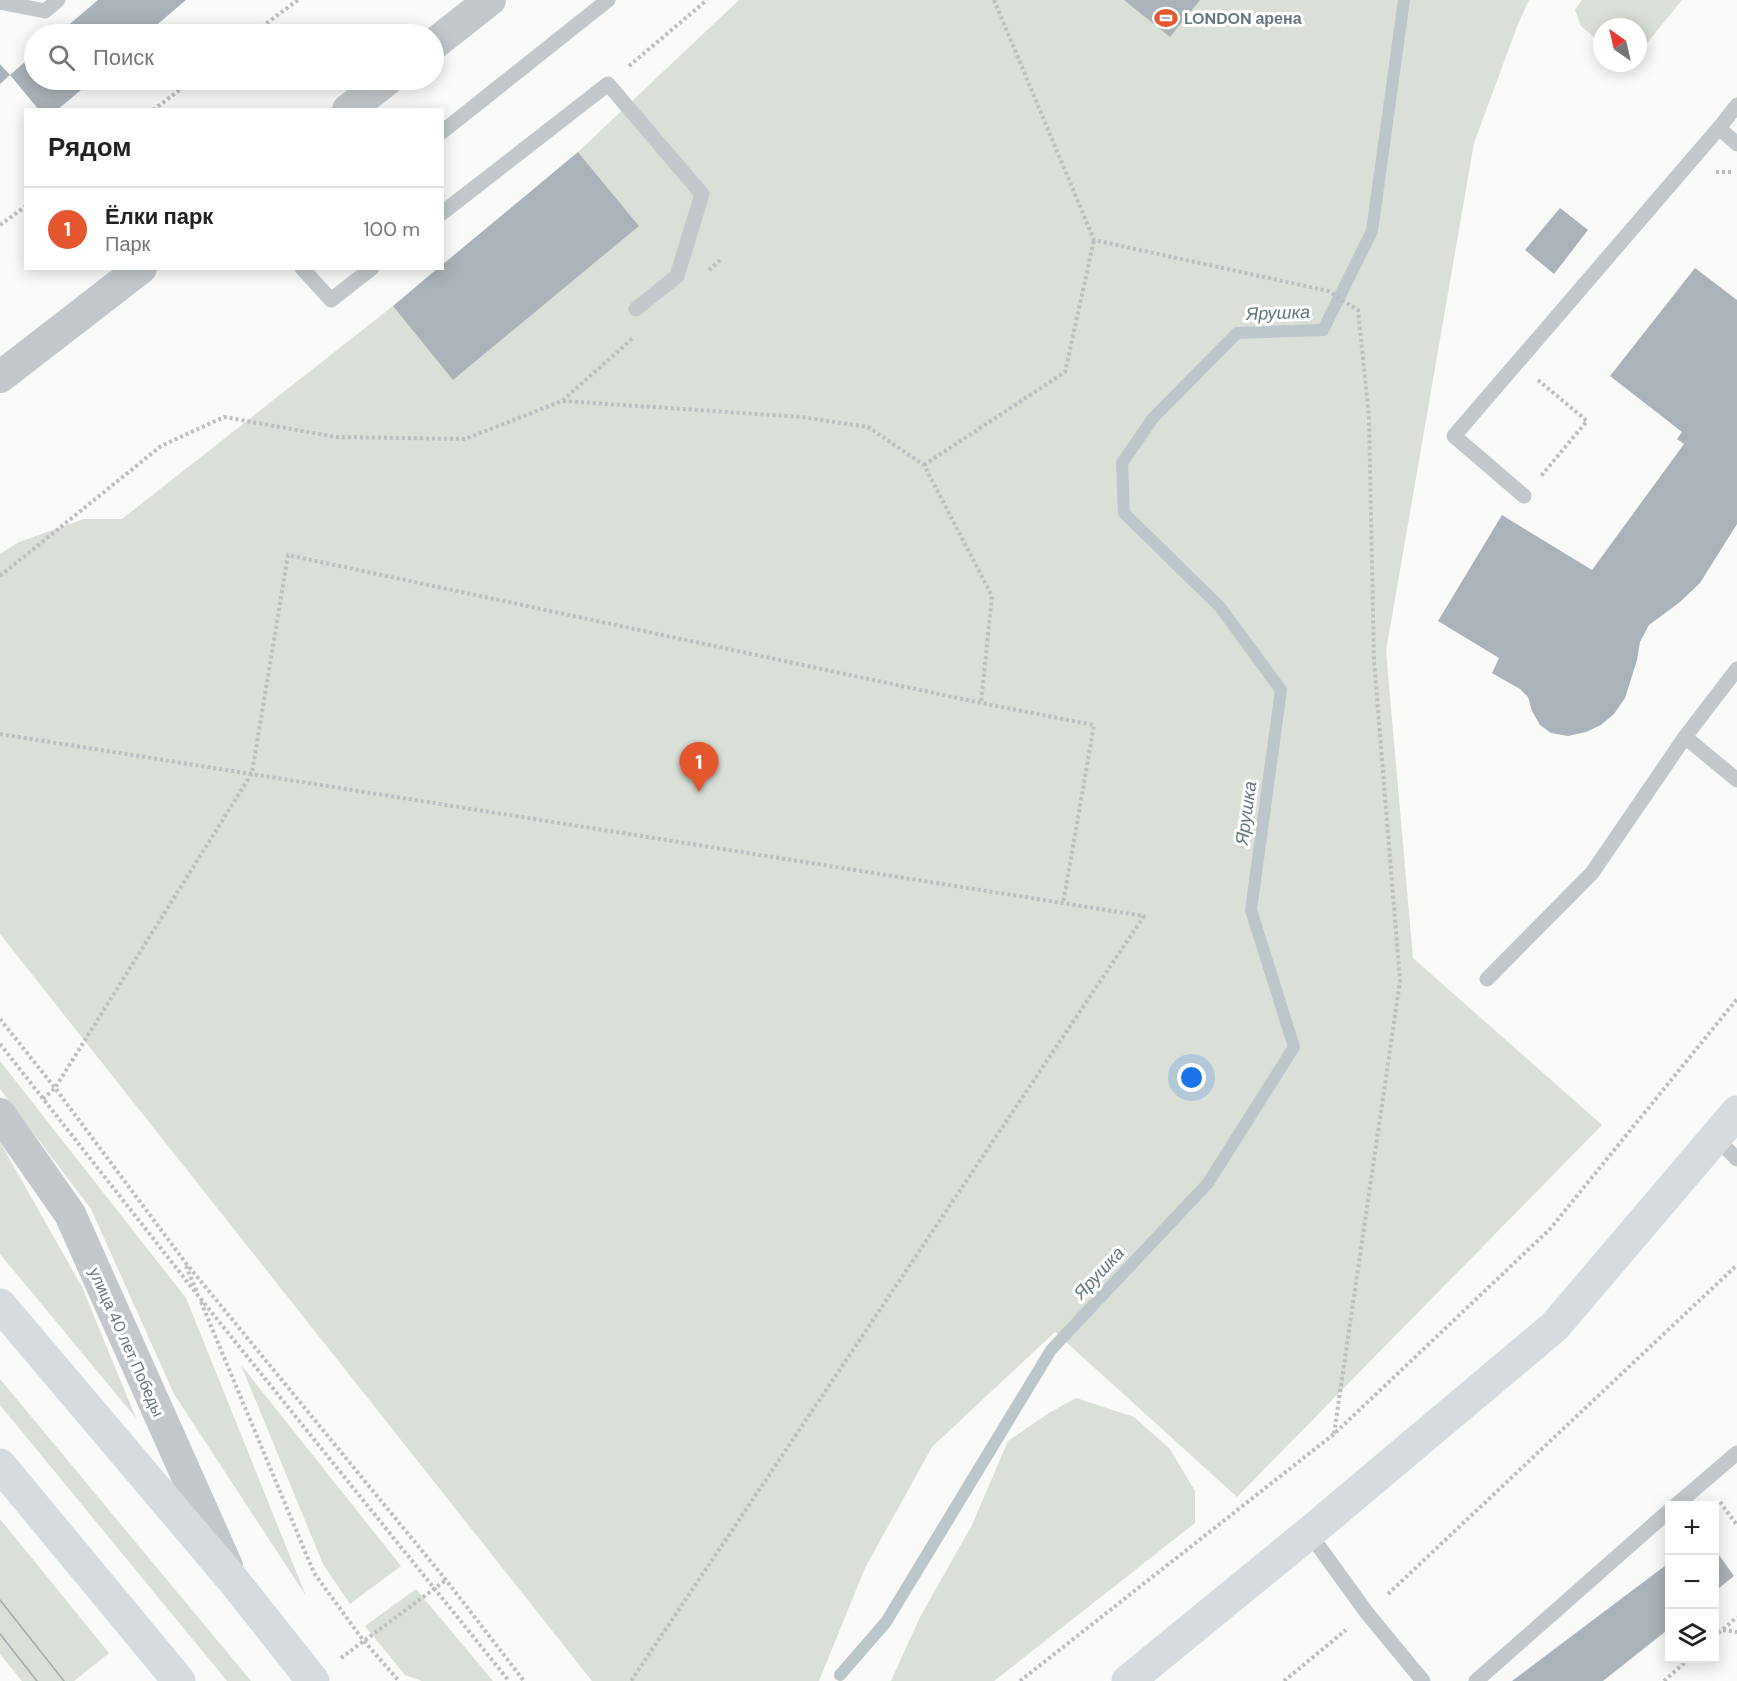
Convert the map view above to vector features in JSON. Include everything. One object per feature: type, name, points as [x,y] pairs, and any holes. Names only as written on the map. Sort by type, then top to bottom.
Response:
[{"type":"street","points":[[444,36],[490,0]]},
{"type":"street","points":[[351,108],[374,90]]},
{"type":"street","points":[[0,377],[138,270]]},
{"type":"street","points":[[1128,1681],[1309,1533],[1555,1326],[1726,1148],[1737,1112]]},
{"type":"street","name":"улица 40 лет Победы","points":[[0,1114],[70,1214],[233,1581]]},
{"type":"street","name":"улица 40 лет Победы","points":[[0,1305],[233,1581],[313,1681]]},
{"type":"street","points":[[0,1465],[179,1681]]},
{"type":"lane","points":[[0,2],[45,11],[58,0]]},
{"type":"lane","points":[[444,130],[608,0]]},
{"type":"lane","points":[[444,211],[608,84],[702,194],[677,276],[636,309]]},
{"type":"lane","points":[[1524,496],[1454,436],[1737,105]]},
{"type":"lane","points":[[1719,128],[1737,144]]},
{"type":"lane","points":[[304,270],[331,300],[369,270]]},
{"type":"lane","points":[[1487,979],[1592,873],[1685,737],[1737,669]]},
{"type":"lane","points":[[1685,737],[1737,780]]},
{"type":"lane","points":[[1681,1501],[1737,1453]]},
{"type":"lane","points":[[1476,1681],[1665,1514]]},
{"type":"lane","points":[[1309,1533],[1367,1613],[1423,1681]]},
{"type":"path","points":[[266,24],[298,0]]},
{"type":"path","points":[[608,84],[707,0]]},
{"type":"path","points":[[924,465],[1065,372],[1094,240],[994,0]]},
{"type":"path","points":[[156,108],[179,90]]},
{"type":"path","points":[[0,225],[24,207]]},
{"type":"path","points":[[1094,240],[1328,291],[1358,310],[1370,417],[1374,661],[1400,981],[1334,1434]]},
{"type":"path","points":[[703,276],[720,260]]},
{"type":"path","points":[[0,576],[161,446],[224,417],[336,437],[465,439],[562,401],[641,330]]},
{"type":"path","points":[[1517,362],[1587,421],[1524,496]]},
{"type":"path","points":[[562,401],[802,417],[868,427],[924,465],[992,597],[981,703]]},
{"type":"path","points":[[43,1099],[55,1088],[252,773],[288,555],[981,703],[1094,724],[1063,904]]},
{"type":"path","points":[[0,734],[1144,916],[631,1681]]},
{"type":"path","points":[[1020,1681],[1334,1434],[1550,1229],[1737,999]]},
{"type":"path","points":[[0,1019],[55,1088],[185,1262],[446,1580],[524,1681]]},
{"type":"path","points":[[0,1044],[200,1298],[509,1681]]},
{"type":"path","points":[[185,1262],[314,1573],[363,1640],[399,1681]]},
{"type":"path","points":[[1284,1681],[1367,1613],[1737,1265]]},
{"type":"path","points":[[363,1640],[446,1580]]},
{"type":"path","points":[[1719,1633],[1737,1617]]},
{"type":"path","points":[[1722,1630],[1737,1632]]},
{"type":"path","points":[[1664,1681],[1685,1663]]},
{"type":"shaded area","points":[[739,0],[1529,0],[1474,143],[1386,651],[1413,958],[1602,1125],[1237,1497],[1055,1332],[932,1447],[865,1568],[819,1681],[592,1681],[0,934],[0,554],[19,542],[84,519],[122,519],[393,306],[454,379],[639,226],[578,152]]},
{"type":"shaded area","points":[[1582,0],[1682,0],[1647,43],[1647,18],[1593,18],[1593,36],[1581,26],[1575,10]]},
{"type":"shaded area","points":[[0,1061],[186,1298],[306,1596],[174,1394],[91,1209],[0,1089]]},
{"type":"shaded area","points":[[0,1142],[82,1287],[136,1418],[0,1254]]},
{"type":"shaded area","points":[[241,1365],[401,1566],[350,1604],[323,1564]]},
{"type":"shaded area","points":[[0,1379],[251,1681],[227,1681],[0,1405]]},
{"type":"shaded area","points":[[1076,1398],[1134,1417],[1170,1449],[1195,1491],[1195,1523],[994,1681],[891,1681],[920,1617],[972,1525],[1008,1441]]},
{"type":"shaded area","points":[[0,1519],[109,1653],[74,1681],[22,1681],[0,1654]]},
{"type":"shaded area","points":[[416,1589],[493,1681],[422,1681],[405,1675],[365,1626]]},
{"type":"building","points":[[98,0],[186,0],[158,24],[70,24]]},
{"type":"building","name":"LONDON арена","points":[[1124,0],[1200,0],[1170,37]]},
{"type":"building","points":[[24,63],[24,90],[81,90],[59,108],[37,108],[10,75]]},
{"type":"building","points":[[0,64],[10,75],[0,84]]},
{"type":"building","points":[[578,152],[639,226],[453,380],[393,306],[436,270],[444,270],[444,263]]},
{"type":"building","points":[[1560,208],[1588,230],[1554,274],[1525,250]]},
{"type":"building","points":[[1695,268],[1737,300],[1737,524],[1700,583],[1680,602],[1649,625],[1640,642],[1625,698],[1614,714],[1601,725],[1586,732],[1568,736],[1551,733],[1540,725],[1532,711],[1528,697],[1520,689],[1492,673],[1499,658],[1438,621],[1502,515],[1592,570],[1684,444],[1677,439],[1682,432],[1610,376]]},
{"type":"building","points":[[1719,1555],[1734,1576],[1719,1588]]},
{"type":"building","points":[[1665,1566],[1665,1632],[1603,1681],[1512,1681]]},
{"type":"waterway","name":"Ярушка","points":[[840,1675],[886,1622],[1051,1350],[1208,1183],[1294,1047],[1251,910],[1281,690],[1220,607],[1124,513],[1122,463],[1153,418],[1237,333],[1323,330],[1372,231],[1404,0]]},
{"type":"tram line","points":[[0,1600],[64,1681]]},
{"type":"tram line","points":[[0,1634],[37,1681]]},
{"type":"place","name":"LONDON арена","points":[[1166,18]]},
{"type":"place","name":"Ёлки парк","points":[[699,792]]}]
